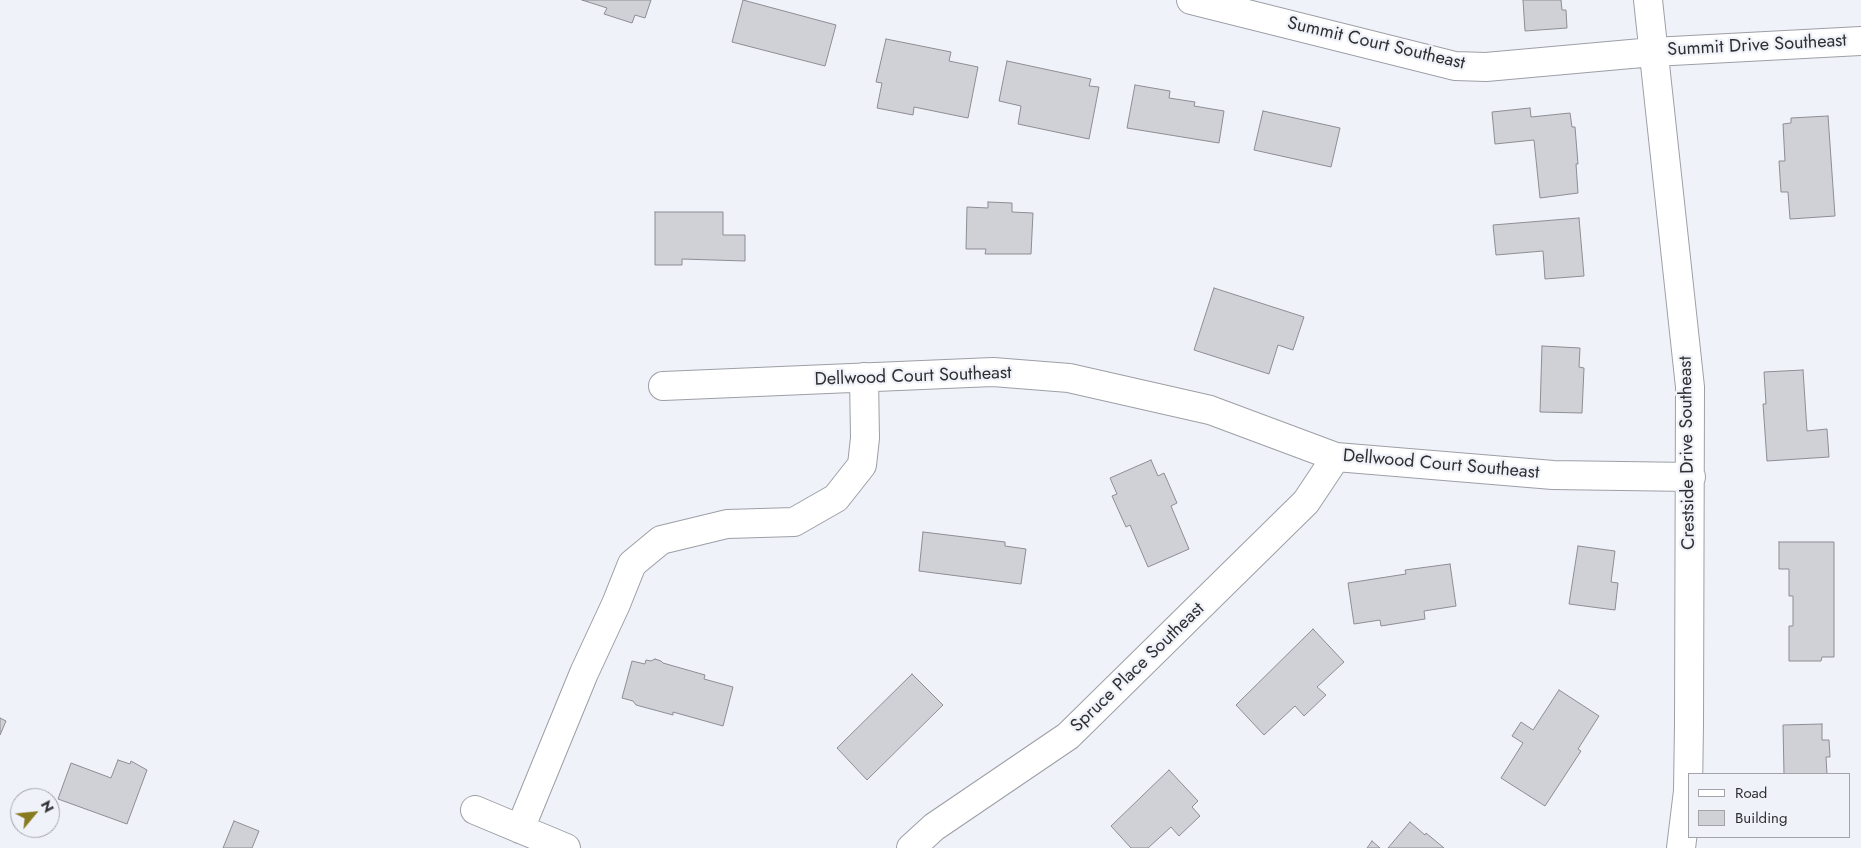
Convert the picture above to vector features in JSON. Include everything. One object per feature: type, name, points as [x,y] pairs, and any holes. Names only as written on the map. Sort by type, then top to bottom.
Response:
[{"type":"street","name":"Summit Court Southeast","points":[[1191,0],[1455,66],[1486,67],[1653,52]]},
{"type":"street","name":"Crestside Drive Southeast","points":[[1648,0],[1690,387],[1688,773]]},
{"type":"street","name":"Summit Drive Southeast","points":[[1653,52],[1861,40]]},
{"type":"street","name":"Dellwood Court Southeast","points":[[663,386],[993,372],[1069,378],[1210,410],[1336,457],[1553,475],[1691,477]]},
{"type":"street","points":[[520,829],[584,673],[632,564],[661,540],[727,524],[794,522],[836,498],[862,465],[865,438],[864,377]]},
{"type":"street","name":"Spruce Place Southeast","points":[[911,848],[934,827],[1068,736],[1306,502],[1336,457]]},
{"type":"street","name":"Crestside Drive Southeast","points":[[1681,848],[1688,782]]},
{"type":"street","points":[[475,810],[566,848]]},
{"type":"building","points":[[582,0],[651,0],[645,18],[635,15],[632,23],[604,14],[607,8]]},
{"type":"building","points":[[743,0],[836,25],[825,66],[732,42]]},
{"type":"building","points":[[1523,0],[1561,0],[1562,10],[1566,10],[1567,28],[1525,31]]},
{"type":"building","points":[[886,39],[951,52],[949,61],[978,67],[968,118],[914,107],[913,115],[877,108],[882,83],[876,82]]},
{"type":"building","points":[[1007,61],[1091,79],[1089,86],[1099,87],[1089,139],[1018,124],[1021,106],[999,101]]},
{"type":"building","points":[[1135,85],[1170,91],[1169,98],[1195,102],[1194,106],[1224,111],[1219,143],[1127,128]]},
{"type":"building","points":[[1530,108],[1531,117],[1570,113],[1572,127],[1575,127],[1578,193],[1540,198],[1534,140],[1495,144],[1492,112]]},
{"type":"building","points":[[1263,111],[1340,128],[1331,167],[1254,150]]},
{"type":"building","points":[[1828,116],[1835,216],[1790,219],[1788,192],[1781,192],[1779,161],[1785,161],[1783,124],[1791,123],[1791,118]]},
{"type":"building","points":[[988,202],[1012,203],[1012,212],[1033,213],[1031,254],[985,254],[986,249],[966,249],[967,207],[988,208]]},
{"type":"building","points":[[655,212],[723,212],[723,235],[745,235],[745,261],[682,259],[682,265],[655,265]]},
{"type":"building","points":[[1579,218],[1584,276],[1545,279],[1543,251],[1496,255],[1493,225]]},
{"type":"building","points":[[1214,288],[1304,317],[1293,350],[1278,345],[1269,374],[1194,350]]},
{"type":"building","points":[[1542,346],[1580,348],[1579,367],[1584,368],[1582,413],[1540,412]]},
{"type":"building","points":[[1803,370],[1807,431],[1827,429],[1829,457],[1767,461],[1763,404],[1766,404],[1764,372]]},
{"type":"building","points":[[1151,460],[1158,476],[1164,473],[1177,503],[1171,506],[1189,549],[1148,567],[1130,525],[1126,527],[1112,496],[1117,494],[1110,478]]},
{"type":"building","points":[[923,532],[1005,542],[1005,546],[1026,549],[1021,584],[919,571]]},
{"type":"building","points":[[1779,542],[1834,542],[1834,657],[1822,657],[1821,661],[1789,661],[1789,626],[1793,626],[1793,596],[1789,596],[1789,569],[1779,569]]},
{"type":"building","points":[[1578,546],[1615,551],[1611,582],[1618,583],[1615,610],[1569,604]]},
{"type":"building","points":[[1450,564],[1456,606],[1424,611],[1425,619],[1381,626],[1380,620],[1354,624],[1348,583],[1406,574],[1405,570]]},
{"type":"building","points":[[1313,629],[1344,662],[1317,687],[1326,695],[1304,716],[1295,706],[1264,735],[1236,705]]},
{"type":"building","points":[[655,659],[705,675],[704,679],[733,687],[723,726],[673,712],[673,715],[636,705],[633,701],[622,698],[632,661],[645,664],[646,660],[651,661]]},
{"type":"building","points":[[912,674],[943,705],[867,780],[837,748]]},
{"type":"building","points":[[1559,690],[1599,716],[1578,749],[1581,751],[1545,806],[1501,778],[1523,743],[1512,736],[1521,722],[1533,730]]},
{"type":"building","points":[[0,718],[6,721],[0,735]]},
{"type":"building","points":[[1822,724],[1822,740],[1829,740],[1830,757],[1826,757],[1827,773],[1784,773],[1783,725]]},
{"type":"building","points":[[118,760],[130,764],[131,761],[147,770],[127,824],[60,800],[60,793],[71,763],[111,778]]},
{"type":"building","points":[[1169,770],[1198,801],[1192,807],[1200,816],[1179,836],[1171,827],[1148,848],[1131,848],[1111,826]]},
{"type":"building","points":[[234,821],[259,831],[252,848],[223,848]]},
{"type":"building","points":[[1410,822],[1425,835],[1426,833],[1444,848],[1388,848]]},
{"type":"building","points":[[1372,841],[1380,848],[1367,848]]}]
